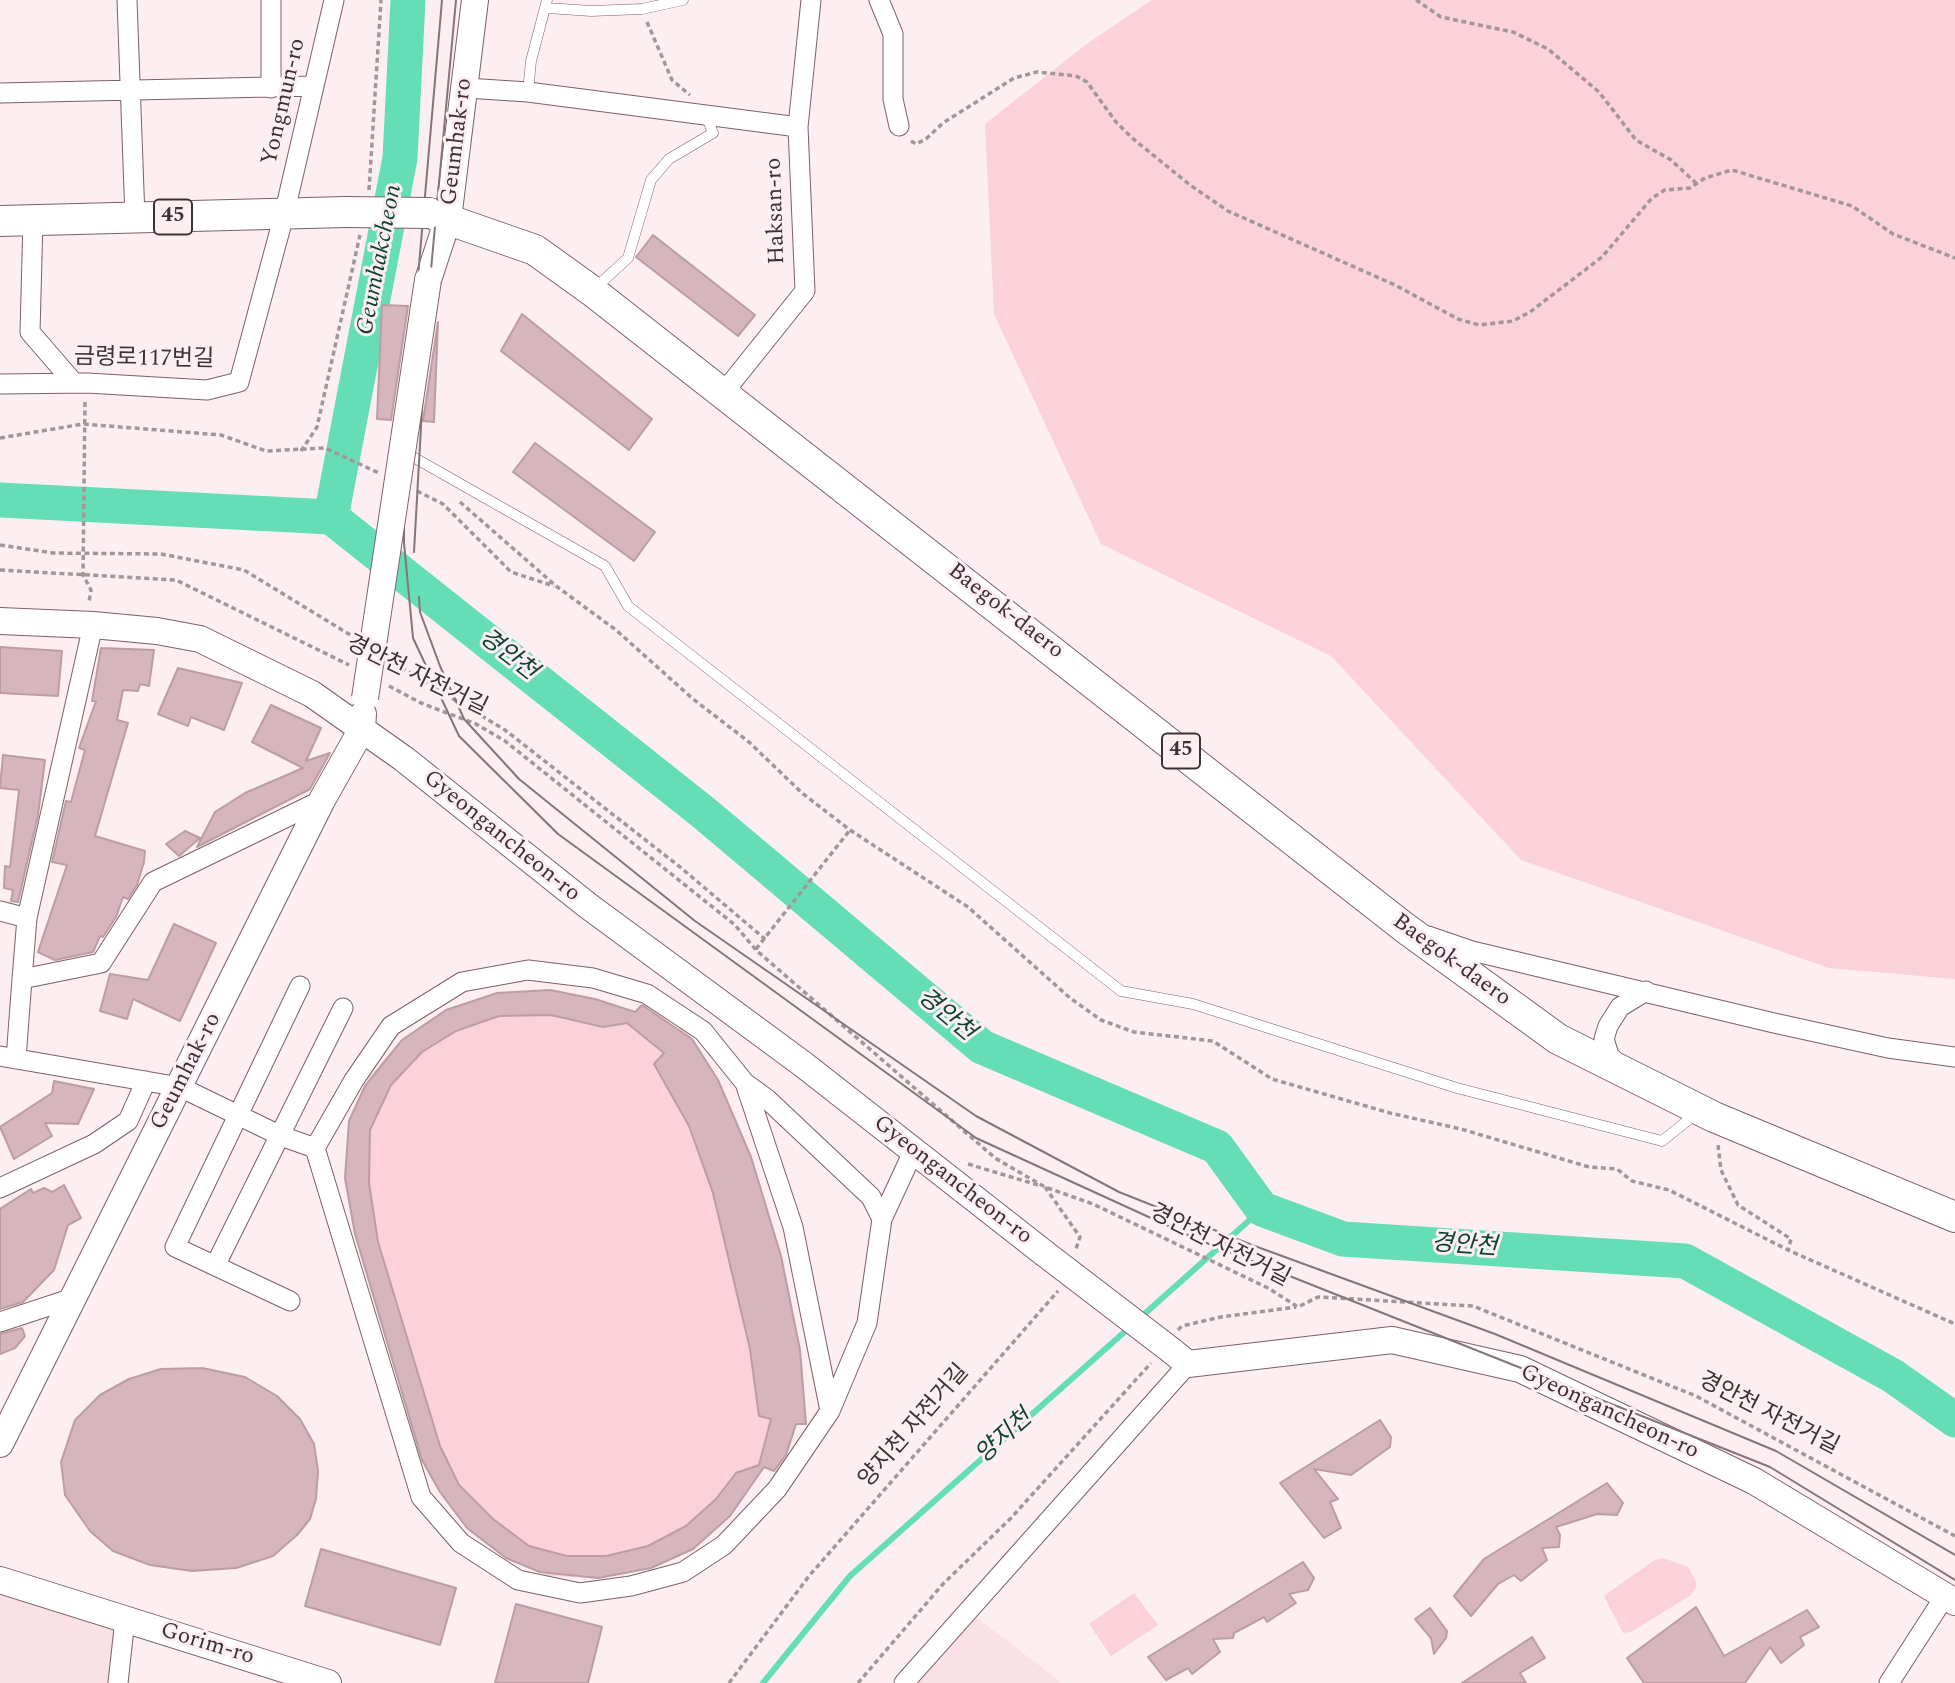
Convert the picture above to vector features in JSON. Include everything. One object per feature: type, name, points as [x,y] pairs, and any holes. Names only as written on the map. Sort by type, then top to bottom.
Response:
[{"type":"main road","name":"Geumhak-ro","points":[[0,1444],[323,800],[362,729],[374,691],[403,452],[439,216],[466,88],[475,0]]},
{"type":"main road","name":"Baegok-daero","points":[[0,221],[346,212],[439,216],[535,250],[724,392],[1405,928],[1558,1039],[1707,1114],[1955,1217]]},
{"type":"main road","name":"Gyeongancheon-ro","points":[[0,621],[93,625],[157,631],[200,639],[312,694],[404,759],[587,905],[804,1065],[1171,1353],[1392,1340],[1520,1370],[1754,1481],[1950,1600]]},
{"type":"main road","name":"Gorim-ro","points":[[0,1580],[328,1683]]},
{"type":"street","points":[[127,0],[135,218]]},
{"type":"street","points":[[271,0],[271,88]]},
{"type":"street","name":"Yongmun-ro","points":[[284,215],[334,0]]},
{"type":"street","name":"Haksan-ro","points":[[724,392],[804,291],[798,127],[811,0]]},
{"type":"street","points":[[879,0],[893,34],[893,99],[899,126]]},
{"type":"street","points":[[0,93],[130,93],[314,86]]},
{"type":"street","points":[[466,88],[528,92],[798,127]]},
{"type":"street","name":"금령로117번길","points":[[0,384],[74,383],[207,390],[239,382],[284,215]]},
{"type":"street","points":[[33,220],[30,332],[74,383]]},
{"type":"street","points":[[93,625],[27,918],[22,979],[8,1057],[180,1087],[281,1136],[316,1148]]},
{"type":"street","points":[[22,979],[101,963],[153,882],[323,800]]},
{"type":"street","points":[[0,911],[27,918]]},
{"type":"street","points":[[1405,928],[1472,951],[1888,1048],[1955,1057]]},
{"type":"street","points":[[882,1219],[871,1197],[767,1099],[745,1083],[703,1031],[647,994],[593,978],[528,970],[461,982],[391,1026],[354,1080],[316,1148],[421,1497],[461,1543],[518,1580],[580,1593],[631,1586],[683,1572],[724,1545],[777,1489],[830,1411],[867,1322],[882,1219],[920,1158]]},
{"type":"street","points":[[290,1301],[175,1247],[236,1114],[300,986]]},
{"type":"street","points":[[1626,1073],[1609,1055],[1604,1039],[1608,1026],[1620,1007],[1646,991]]},
{"type":"street","points":[[216,1264],[343,1007]]},
{"type":"street","points":[[0,1188],[94,1144],[128,1121],[146,1081]]},
{"type":"street","points":[[745,1083],[793,1227],[830,1411]]},
{"type":"street","points":[[0,1322],[74,1298]]},
{"type":"street","points":[[904,1683],[1171,1353]]},
{"type":"street","points":[[1889,1683],[1950,1600]]},
{"type":"street","points":[[118,1683],[125,1619]]},
{"type":"lane","points":[[528,92],[531,61],[547,4],[591,12],[642,9],[683,0]]},
{"type":"lane","points":[[592,291],[628,258],[651,180],[669,159],[713,133],[700,114]]},
{"type":"lane","points":[[403,452],[605,566],[628,606],[1121,991],[1193,1004],[1457,1088],[1662,1141],[1707,1114]]},
{"type":"path","points":[[1416,0],[1452,22],[1513,32],[1549,49],[1599,92],[1636,140],[1671,160],[1697,184]]},
{"type":"path","points":[[642,9],[672,80],[690,92],[700,114]]},
{"type":"path","points":[[899,126],[905,136],[916,144],[1014,78],[1037,72],[1076,76],[1087,82],[1116,122],[1131,137],[1189,185],[1228,211],[1395,285],[1458,319],[1479,325],[1513,321],[1530,312],[1602,257],[1652,198],[1665,190],[1690,188],[1721,172],[1743,171],[1853,206],[1893,234],[1955,258]]},
{"type":"path","points":[[0,438],[83,424],[221,435],[266,451],[325,448],[385,476]]},
{"type":"path","points":[[83,424],[83,575],[92,590]]},
{"type":"path","points":[[409,487],[443,503],[475,539],[511,572],[556,586]]},
{"type":"path","points":[[454,496],[556,586],[616,630],[693,699],[750,742],[802,793],[850,830],[958,900],[1070,998],[1101,1020],[1134,1032],[1213,1041],[1272,1080],[1390,1113],[1461,1129],[1589,1167],[1617,1169],[1632,1181],[1669,1190],[1788,1250],[1955,1324]]},
{"type":"path","points":[[0,544],[53,554],[161,554],[244,570],[356,639]]},
{"type":"path","name":"경안천 자전거길","points":[[0,570],[136,575],[176,580],[359,670]]},
{"type":"path","points":[[389,660],[505,730],[680,867],[765,939]]},
{"type":"path","name":"경안천 자전거길","points":[[374,691],[421,702],[476,724],[505,741],[735,925],[756,950],[995,1158],[1045,1187],[1093,1204],[1268,1288],[1298,1307],[1318,1297],[1473,1306],[1696,1396],[1955,1536]]},
{"type":"path","points":[[756,950],[850,830]]},
{"type":"path","points":[[1707,1114],[1721,1170],[1738,1205],[1791,1239],[1788,1250]]},
{"type":"path","points":[[920,1158],[972,1165],[1045,1187],[1080,1237],[1072,1261]]},
{"type":"path","name":"양지천 자전거길","points":[[729,1683],[809,1576],[904,1464],[1064,1284]]},
{"type":"path","points":[[858,1683],[943,1584],[1171,1353],[1182,1326],[1221,1317],[1298,1307]]},
{"type":"shaded area","points":[[1152,0],[1955,0],[1955,979],[1829,968],[1521,860],[1331,656],[1101,544],[994,314],[985,124],[1088,43]]},
{"type":"shaded area","points":[[550,990],[635,1012],[646,1002],[677,1029],[685,1027],[718,1080],[751,1157],[781,1256],[800,1350],[806,1424],[796,1425],[779,1473],[764,1467],[730,1516],[693,1549],[645,1570],[602,1578],[549,1576],[506,1557],[467,1528],[440,1492],[418,1451],[355,1234],[349,1121],[369,1077],[402,1040],[446,1010],[497,993]]},
{"type":"shaded area","points":[[1663,1558],[1688,1567],[1696,1581],[1696,1587],[1691,1595],[1631,1632],[1623,1633],[1604,1596],[1653,1561]]},
{"type":"shaded area","points":[[0,1580],[125,1619],[118,1683],[0,1683]]},
{"type":"shaded area","points":[[1134,1593],[1158,1625],[1111,1656],[1089,1624]]},
{"type":"shaded area","points":[[968,1611],[1062,1683],[903,1683]]},
{"type":"building","points":[[653,235],[755,315],[738,336],[636,257]]},
{"type":"building","points":[[382,305],[408,306],[391,420],[377,419]]},
{"type":"building","points":[[522,314],[652,419],[629,450],[501,351]]},
{"type":"building","points":[[438,322],[434,422],[423,421]]},
{"type":"building","points":[[535,443],[655,532],[634,561],[513,472]]},
{"type":"building","points":[[0,647],[62,651],[58,696],[0,693]]},
{"type":"building","points":[[101,648],[154,650],[149,686],[140,684],[138,691],[123,690],[117,720],[128,723],[95,836],[145,851],[144,862],[137,885],[128,899],[123,897],[116,917],[103,937],[100,936],[93,952],[55,960],[38,952],[67,865],[52,862],[66,801],[71,802],[85,750],[79,748],[96,701],[92,701]]},
{"type":"building","points":[[178,668],[242,683],[224,730],[191,717],[188,726],[158,714]]},
{"type":"building","points":[[271,705],[321,728],[306,761],[330,753],[310,789],[197,847],[215,812],[245,793],[303,768],[252,742]]},
{"type":"building","points":[[3,755],[45,760],[38,815],[18,902],[11,901],[13,890],[4,888],[5,866],[10,867],[19,790],[0,788]]},
{"type":"building","points":[[185,831],[200,838],[179,856],[166,844]]},
{"type":"building","points":[[174,924],[216,943],[180,1021],[133,999],[127,1019],[100,1011],[110,974],[148,980]]},
{"type":"building","points":[[550,990],[595,999],[635,1012],[642,1005],[692,1039],[718,1080],[751,1157],[781,1256],[800,1350],[806,1424],[796,1424],[786,1455],[774,1471],[764,1467],[730,1516],[693,1549],[651,1568],[598,1578],[540,1572],[506,1558],[467,1528],[440,1492],[422,1460],[355,1234],[345,1178],[349,1121],[365,1086],[402,1040],[446,1010],[497,993]],"holes":[[[551,1015],[603,1027],[627,1023],[664,1053],[654,1064],[689,1126],[713,1193],[750,1349],[759,1416],[771,1419],[759,1465],[736,1473],[716,1499],[686,1526],[648,1546],[606,1556],[567,1556],[529,1546],[493,1519],[459,1485],[440,1446],[378,1242],[369,1183],[370,1130],[391,1085],[422,1052],[456,1031],[499,1016]]]},
{"type":"building","points":[[54,1081],[94,1089],[78,1124],[45,1123],[52,1136],[14,1159],[0,1127],[52,1093]]},
{"type":"building","points":[[64,1185],[81,1218],[68,1225],[54,1270],[23,1302],[0,1309],[0,1209],[31,1189],[33,1193],[44,1188],[52,1192]]},
{"type":"building","points":[[22,1328],[25,1336],[15,1348],[0,1354],[0,1334]]},
{"type":"building","points":[[202,1368],[245,1377],[277,1396],[300,1419],[314,1444],[318,1471],[316,1499],[310,1519],[297,1535],[273,1556],[236,1568],[192,1571],[150,1565],[113,1551],[90,1531],[65,1495],[61,1462],[75,1420],[100,1395],[129,1379],[161,1369]]},
{"type":"building","points":[[1380,1420],[1391,1437],[1390,1447],[1351,1475],[1314,1469],[1338,1499],[1330,1502],[1341,1528],[1324,1538],[1280,1483]]},
{"type":"building","points":[[1607,1483],[1623,1503],[1617,1515],[1597,1514],[1556,1527],[1560,1535],[1559,1547],[1542,1548],[1547,1560],[1521,1581],[1514,1575],[1498,1584],[1471,1616],[1454,1596],[1484,1559]]},
{"type":"building","points":[[321,1549],[456,1588],[440,1645],[305,1606]]},
{"type":"building","points":[[1303,1562],[1314,1578],[1308,1590],[1289,1594],[1296,1603],[1267,1622],[1264,1617],[1234,1633],[1233,1638],[1213,1639],[1220,1652],[1192,1674],[1188,1668],[1166,1680],[1148,1657]]},
{"type":"building","points":[[516,1604],[602,1627],[588,1683],[495,1683]]},
{"type":"building","points":[[1696,1607],[1724,1656],[1807,1610],[1819,1627],[1800,1637],[1804,1645],[1781,1663],[1770,1647],[1745,1683],[1644,1683],[1627,1658]]},
{"type":"building","points":[[1430,1608],[1447,1631],[1446,1638],[1434,1654],[1431,1638],[1415,1619]]},
{"type":"building","points":[[1532,1637],[1545,1658],[1520,1673],[1526,1683],[1462,1683]]},
{"type":"waterway","name":"Geumhakcheon","points":[[331,517],[400,158],[408,0]]},
{"type":"waterway","name":"경안천","points":[[0,500],[331,517],[704,813],[982,1047],[1217,1147],[1262,1209],[1343,1239],[1685,1261],[1893,1376],[1955,1420]]},
{"type":"waterway","name":"양지천","points":[[1141,1317],[1262,1209]]},
{"type":"waterway","name":"양지천","points":[[763,1683],[850,1576],[1130,1327]]},
{"type":"tram line","points":[[442,0],[404,438],[404,543],[413,638],[459,736],[558,834],[976,1138],[1199,1240],[1770,1467],[1955,1580]]},
{"type":"tram line","points":[[414,552],[428,302],[456,0]]},
{"type":"tram line","points":[[419,597],[420,612],[464,719],[519,779],[695,921],[976,1116],[1119,1192],[1252,1245],[1495,1334],[1776,1451],[1955,1555]]}]
